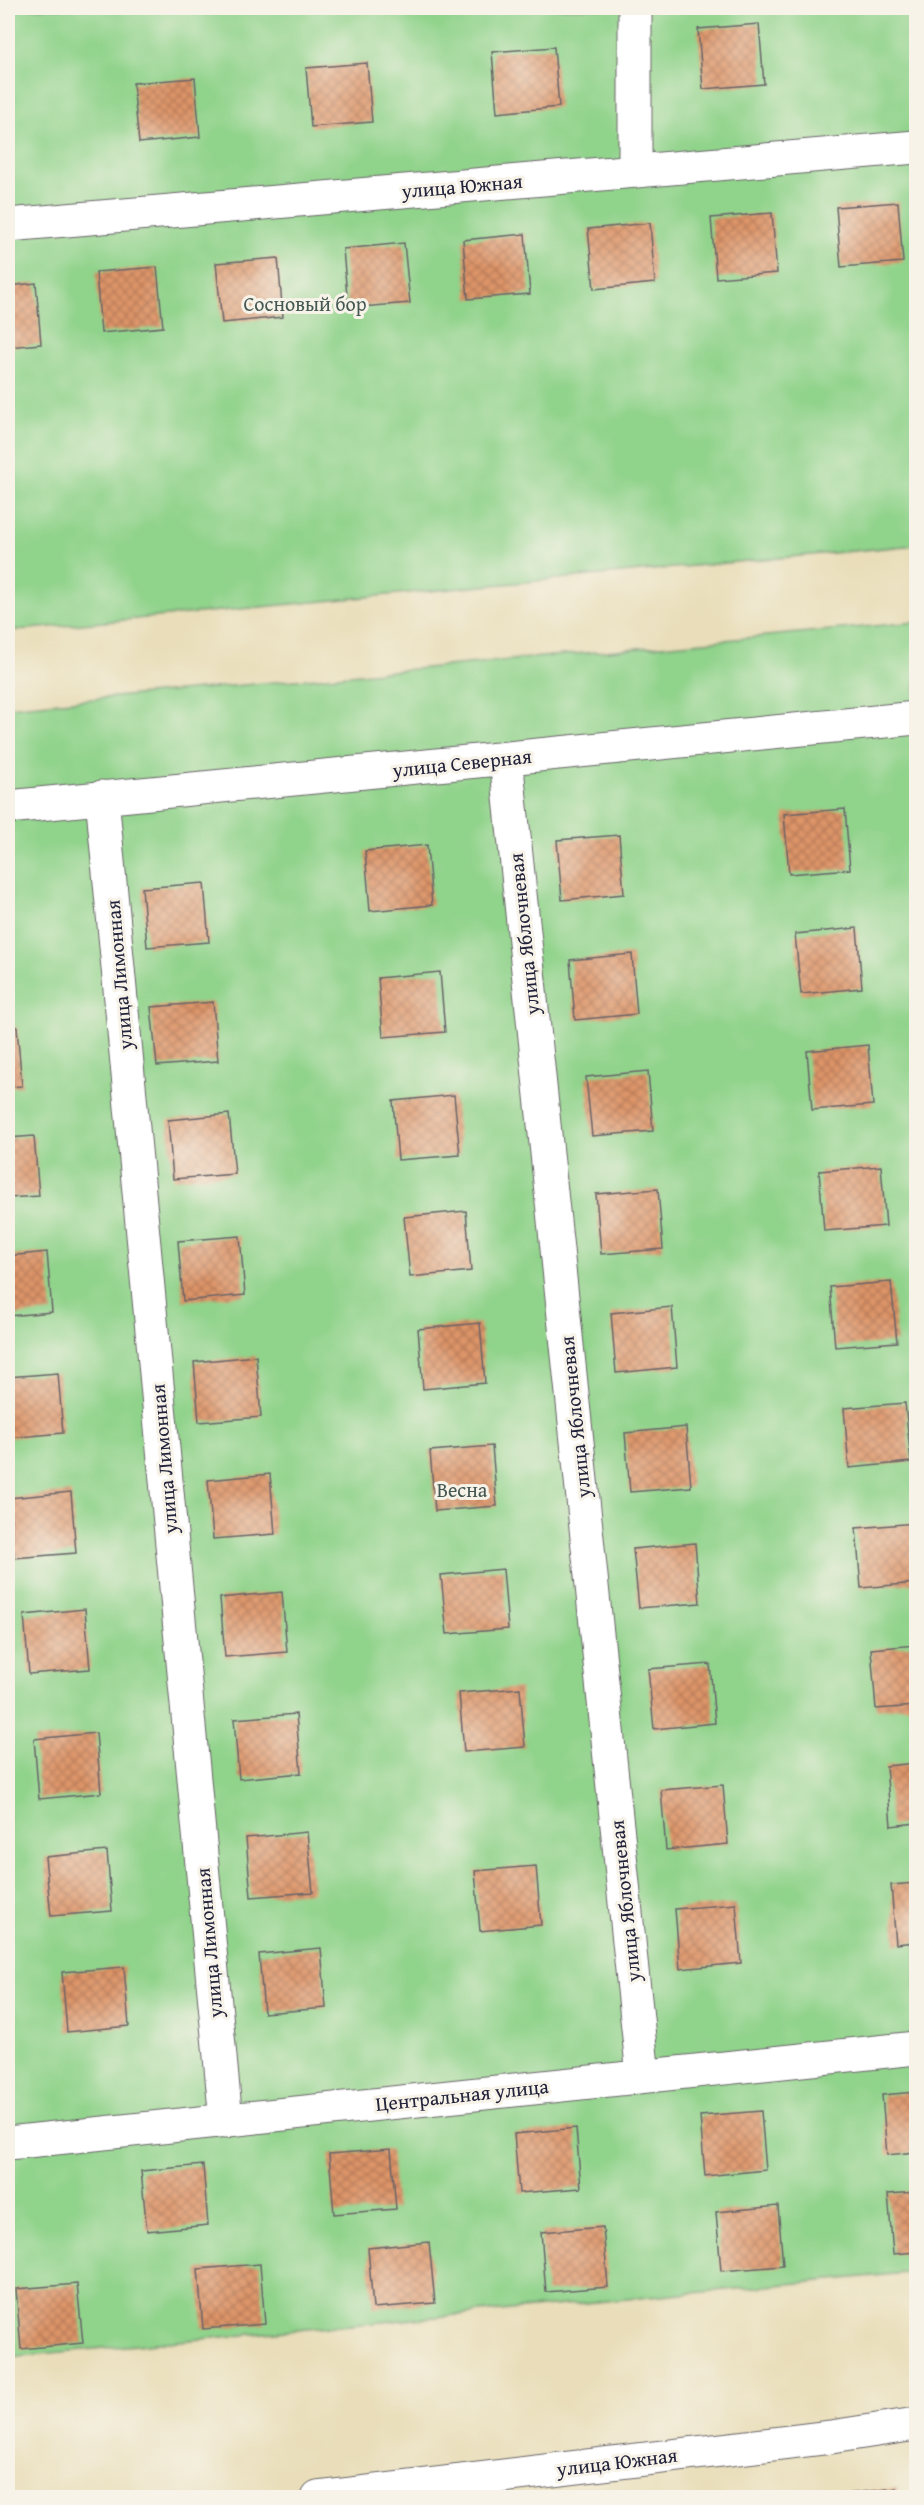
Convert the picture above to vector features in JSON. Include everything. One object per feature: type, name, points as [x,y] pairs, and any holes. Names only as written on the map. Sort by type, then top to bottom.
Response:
[{"type":"street","points":[[635,8],[635,171]]},
{"type":"street","name":"улица Южная","points":[[8,225],[916,147]]},
{"type":"street","name":"улица Северная","points":[[8,807],[916,718]]},
{"type":"street","name":"улица Яблочневая","points":[[506,759],[643,2076]]},
{"type":"street","name":"улица Лимонная","points":[[102,797],[226,2121]]},
{"type":"street","name":"Центральная улица","points":[[8,2143],[916,2048]]},
{"type":"street","name":"улица Южная","points":[[318,2498],[831,2437],[916,2424]]},
{"type":"green space","name":"Сосновый бор","points":[[8,8],[916,8],[916,545],[8,631]]},
{"type":"green space","name":"Весна","points":[[916,622],[916,2272],[8,2357],[8,707]]},
{"type":"building","points":[[759,24],[764,84],[703,89],[698,29]]},
{"type":"building","points":[[554,47],[559,107],[497,113],[492,52]]},
{"type":"building","points":[[367,63],[372,122],[311,127],[306,68]]},
{"type":"building","points":[[195,78],[200,137],[139,143],[133,83]]},
{"type":"building","points":[[898,202],[903,262],[841,267],[836,207]]},
{"type":"building","points":[[772,213],[777,273],[716,278],[711,218]]},
{"type":"building","points":[[650,223],[655,283],[594,289],[588,229]]},
{"type":"building","points":[[525,234],[530,294],[468,299],[463,240]]},
{"type":"building","points":[[404,243],[410,303],[348,308],[343,249]]},
{"type":"building","points":[[278,258],[283,317],[222,323],[216,263]]},
{"type":"building","points":[[157,267],[163,327],[101,333],[96,272]]},
{"type":"building","points":[[36,283],[41,344],[8,347],[8,286]]},
{"type":"building","points":[[845,809],[850,869],[789,874],[784,814]]},
{"type":"building","points":[[619,835],[624,894],[562,900],[557,840]]},
{"type":"building","points":[[427,845],[432,905],[370,911],[365,851]]},
{"type":"building","points":[[204,883],[209,942],[147,947],[142,888]]},
{"type":"building","points":[[857,928],[862,988],[801,994],[795,934]]},
{"type":"building","points":[[8,939],[12,974],[8,974]]},
{"type":"building","points":[[632,954],[637,1014],[575,1020],[570,960]]},
{"type":"building","points":[[440,972],[445,1032],[383,1037],[378,978]]},
{"type":"building","points":[[213,1002],[218,1061],[157,1066],[151,1007]]},
{"type":"building","points":[[8,1027],[17,1027],[22,1086],[8,1087]]},
{"type":"building","points":[[868,1045],[873,1105],[812,1110],[807,1051]]},
{"type":"building","points":[[648,1071],[653,1131],[592,1136],[586,1077]]},
{"type":"building","points":[[454,1095],[460,1155],[398,1160],[393,1101]]},
{"type":"building","points":[[229,1114],[235,1174],[173,1179],[168,1120]]},
{"type":"building","points":[[34,1136],[39,1196],[8,1198],[8,1138]]},
{"type":"building","points":[[881,1166],[886,1226],[824,1231],[819,1171]]},
{"type":"building","points":[[658,1189],[663,1249],[601,1254],[596,1194]]},
{"type":"building","points":[[466,1211],[471,1271],[410,1277],[404,1217]]},
{"type":"building","points":[[240,1236],[245,1295],[183,1301],[178,1241]]},
{"type":"building","points":[[47,1252],[52,1312],[8,1316],[8,1256]]},
{"type":"building","points":[[891,1282],[897,1342],[835,1347],[830,1287]]},
{"type":"building","points":[[672,1307],[677,1367],[616,1373],[611,1313]]},
{"type":"building","points":[[480,1323],[485,1383],[423,1389],[418,1329]]},
{"type":"building","points":[[256,1356],[261,1417],[199,1422],[194,1362]]},
{"type":"building","points":[[58,1373],[63,1433],[8,1438],[8,1377]]},
{"type":"building","points":[[905,1403],[911,1462],[849,1468],[844,1408]]},
{"type":"building","points":[[686,1427],[691,1487],[630,1492],[625,1433]]},
{"type":"building","points":[[492,1446],[497,1506],[435,1511],[430,1451]]},
{"type":"building","points":[[270,1474],[275,1534],[213,1539],[208,1480]]},
{"type":"building","points":[[71,1492],[76,1553],[14,1558],[9,1498]]},
{"type":"building","points":[[916,1523],[916,1583],[861,1588],[856,1528]]},
{"type":"building","points":[[695,1543],[700,1603],[639,1608],[633,1549]]},
{"type":"building","points":[[503,1569],[508,1629],[447,1634],[441,1575]]},
{"type":"building","points":[[282,1592],[287,1652],[225,1657],[220,1598]]},
{"type":"building","points":[[85,1609],[90,1669],[29,1674],[24,1615]]},
{"type":"building","points":[[916,1645],[916,1706],[876,1709],[871,1649]]},
{"type":"building","points":[[710,1664],[715,1723],[654,1729],[648,1669]]},
{"type":"building","points":[[520,1688],[525,1747],[464,1752],[459,1693]]},
{"type":"building","points":[[296,1714],[301,1773],[239,1779],[234,1719]]},
{"type":"building","points":[[96,1733],[101,1793],[39,1799],[34,1739]]},
{"type":"building","points":[[916,1763],[916,1823],[891,1826],[886,1766]]},
{"type":"building","points":[[723,1785],[728,1844],[666,1850],[661,1790]]},
{"type":"building","points":[[307,1832],[313,1892],[251,1897],[246,1838]]},
{"type":"building","points":[[107,1851],[112,1911],[51,1916],[45,1857]]},
{"type":"building","points":[[536,1866],[541,1925],[480,1931],[475,1871]]},
{"type":"building","points":[[916,1883],[916,1942],[896,1944],[891,1885]]},
{"type":"building","points":[[736,1904],[741,1963],[680,1969],[675,1909]]},
{"type":"building","points":[[321,1948],[326,2008],[264,2013],[259,1954]]},
{"type":"building","points":[[124,1967],[129,2026],[67,2032],[62,1972]]},
{"type":"building","points":[[916,2092],[916,2152],[887,2155],[882,2095]]},
{"type":"building","points":[[761,2111],[766,2170],[705,2176],[700,2116]]},
{"type":"building","points":[[576,2128],[581,2188],[519,2193],[514,2134]]},
{"type":"building","points":[[391,2149],[396,2209],[334,2214],[329,2154]]},
{"type":"building","points":[[203,2165],[208,2225],[147,2231],[141,2171]]},
{"type":"building","points":[[916,2192],[916,2252],[893,2254],[888,2194]]},
{"type":"building","points":[[778,2206],[783,2266],[721,2271],[716,2212]]},
{"type":"building","points":[[603,2227],[608,2287],[546,2292],[541,2232]]},
{"type":"building","points":[[429,2242],[435,2303],[373,2308],[368,2248]]},
{"type":"building","points":[[260,2264],[265,2324],[203,2329],[198,2269]]},
{"type":"building","points":[[77,2284],[83,2343],[21,2349],[16,2289]]},
{"type":"building","points":[[897,2488],[898,2498],[828,2498],[828,2496]]}]
